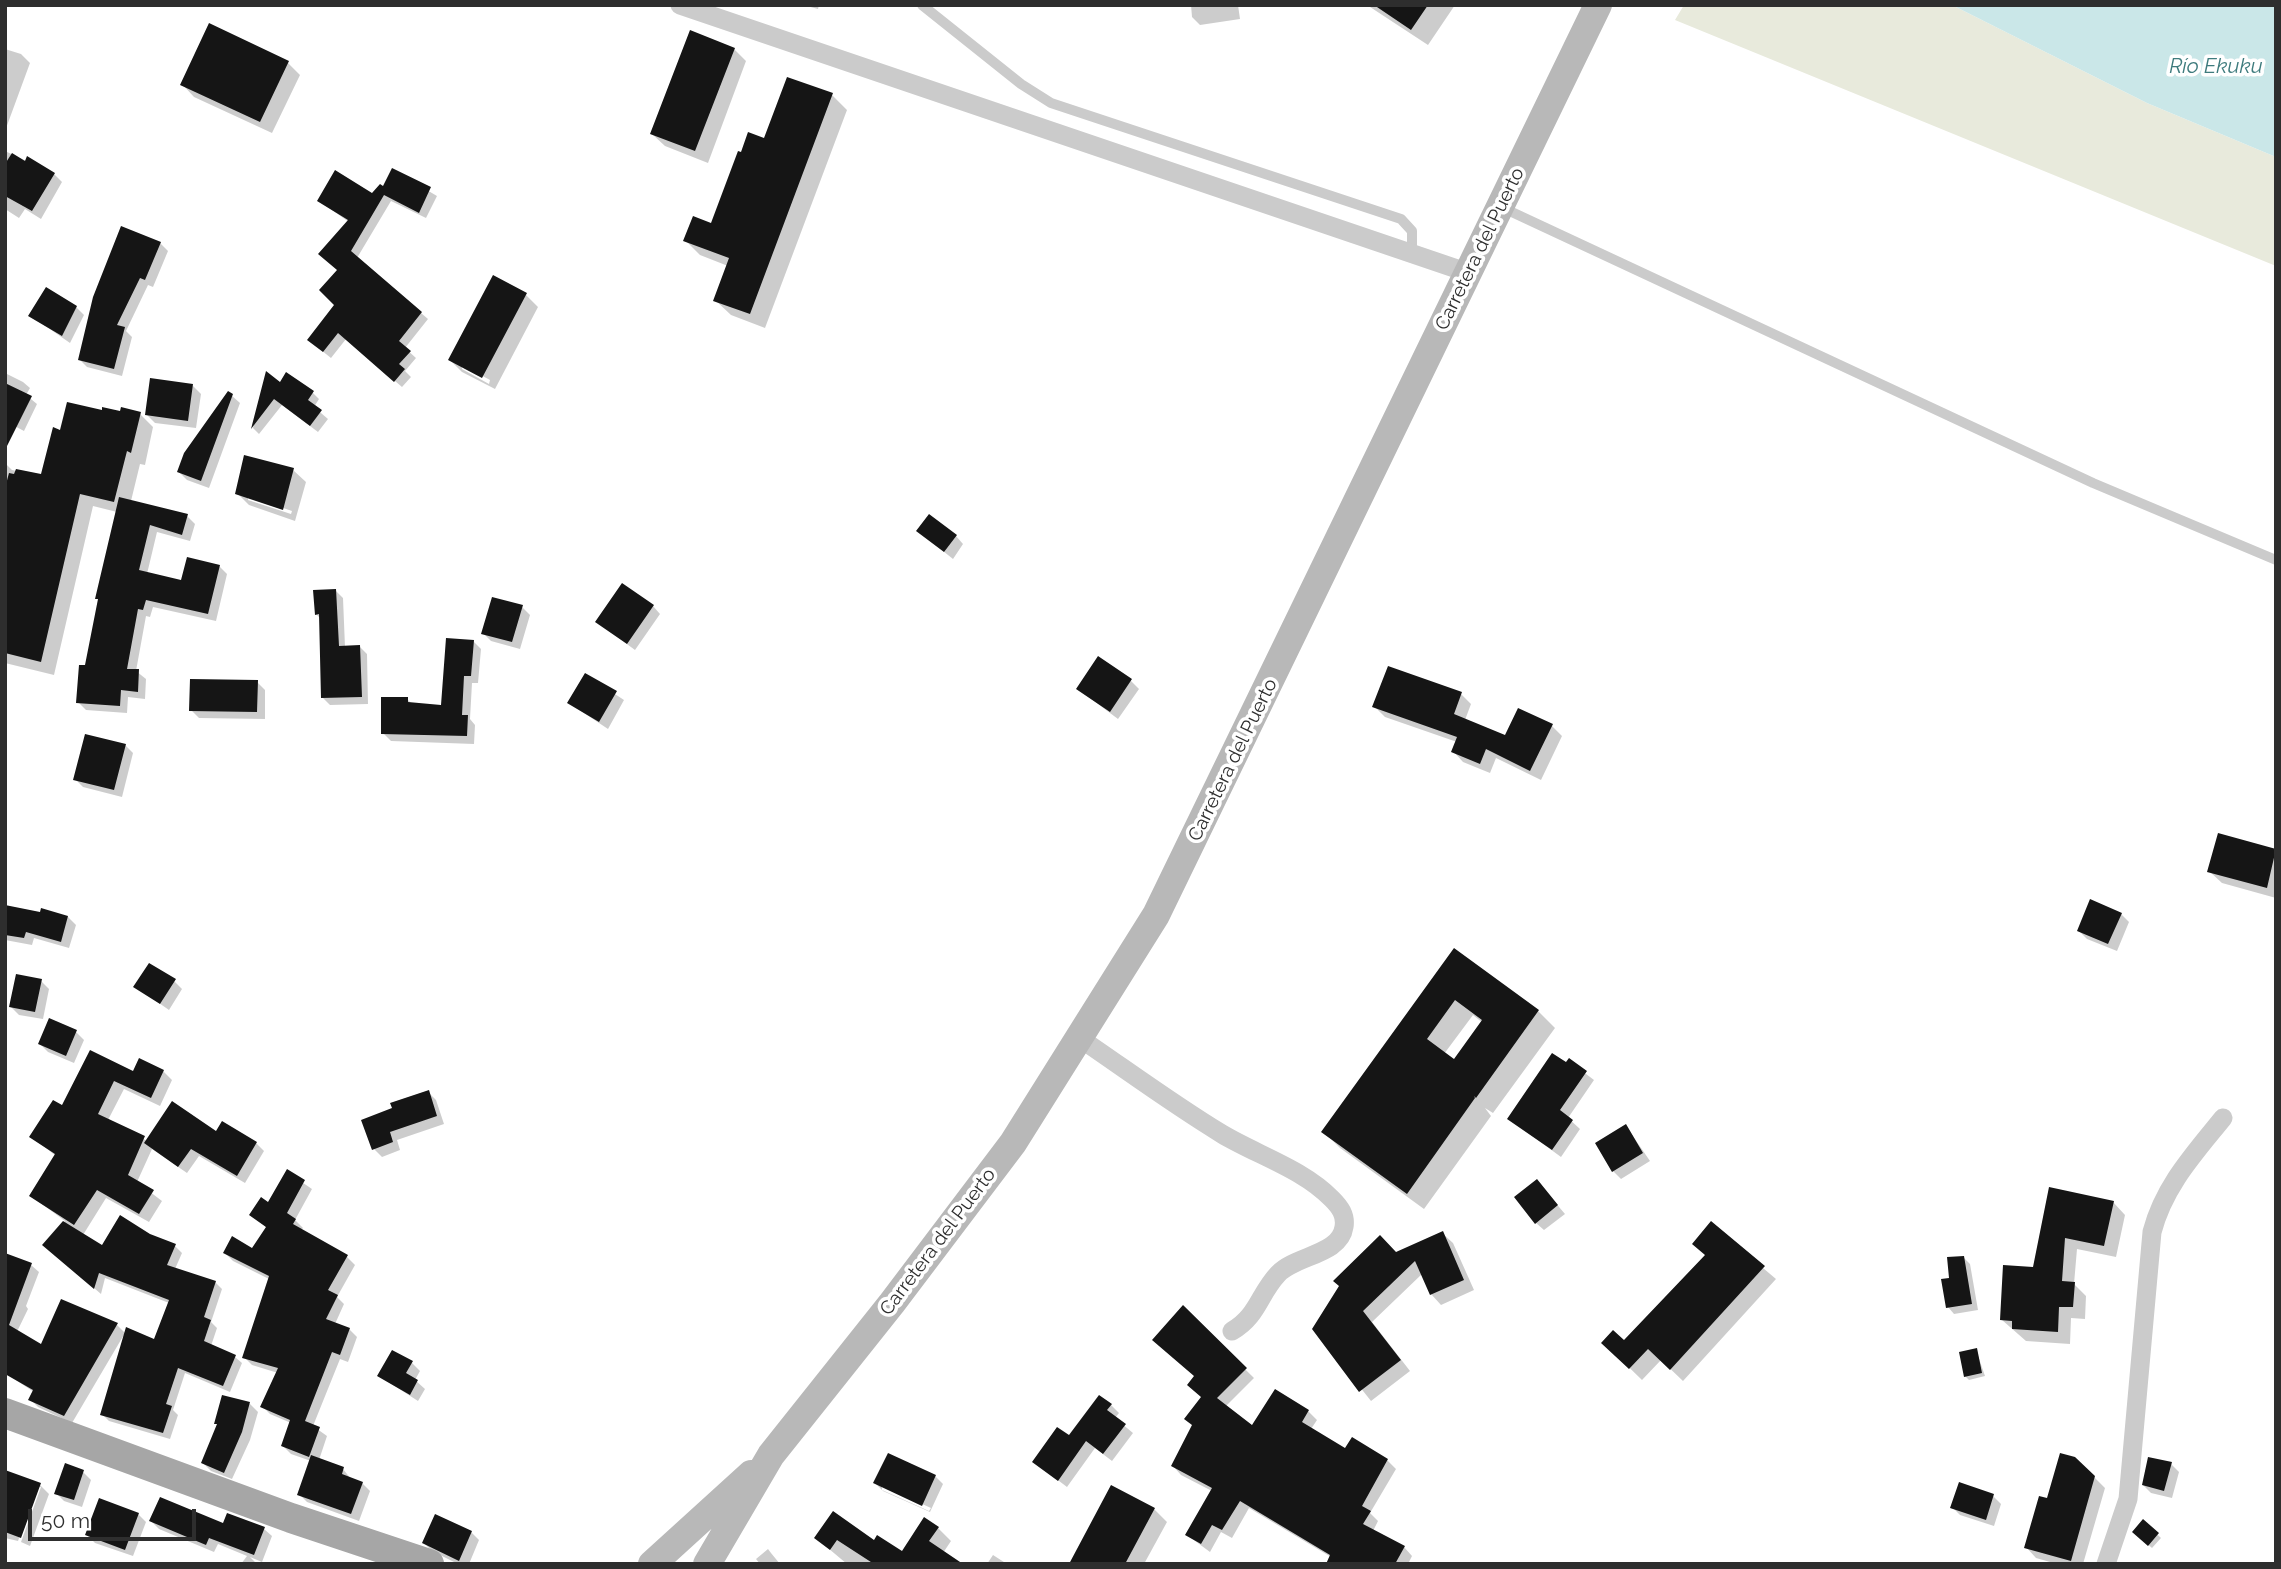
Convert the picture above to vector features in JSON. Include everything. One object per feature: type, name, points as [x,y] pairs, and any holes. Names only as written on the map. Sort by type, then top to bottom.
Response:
[{"type":"main road","name":"Carretera del Puerto","points":[[707,1564],[771,1455],[892,1303],[1013,1143],[1081,1039],[1156,915],[1598,5]]},
{"type":"main road","points":[[5,1413],[291,1518],[429,1564]]},
{"type":"main road","name":"Carretera del Puerto","points":[[652,1564],[771,1455]]},
{"type":"street","points":[[680,5],[1469,273]]},
{"type":"street","points":[[1081,1039],[1223,1134],[1320,1189],[1342,1210],[1345,1225],[1341,1238],[1330,1247],[1294,1262],[1277,1275],[1248,1322],[1233,1332]]},
{"type":"street","points":[[2106,1564],[2128,1499],[2152,1232],[2156,1216],[2174,1178],[2223,1118]]},
{"type":"lane","points":[[922,5],[1021,84],[1051,103],[1401,219],[1412,231],[1412,254]]},
{"type":"lane","points":[[1500,206],[2093,483],[2276,560]]},
{"type":"shaded area","points":[[1684,5],[1952,5],[2147,103],[2276,157],[2276,266],[1675,20]]},
{"type":"water","name":"Río Ekuku","points":[[1952,5],[2276,5],[2276,157],[2147,103]]},
{"type":"building","points":[[1374,5],[1428,5],[1411,30]]},
{"type":"building","points":[[209,23],[289,61],[260,122],[180,85]]},
{"type":"building","points":[[690,30],[735,48],[695,151],[650,134]]},
{"type":"building","points":[[787,77],[833,93],[750,314],[713,301],[729,258],[683,241],[693,216],[711,223],[738,151],[741,152],[748,132],[764,138]]},
{"type":"building","points":[[12,153],[25,161],[27,156],[55,173],[32,211],[5,196],[5,164]]},
{"type":"building","points":[[392,168],[431,187],[419,213],[384,195],[351,251],[422,312],[399,341],[411,351],[399,364],[405,369],[394,382],[338,333],[323,352],[307,340],[334,305],[319,290],[337,270],[318,254],[348,220],[317,201],[335,170],[372,193],[380,184],[383,186]]},
{"type":"building","points":[[121,226],[161,242],[145,280],[140,278],[117,325],[125,327],[114,369],[78,360],[93,297]]},
{"type":"building","points":[[493,275],[527,293],[482,378],[448,360]]},
{"type":"building","points":[[46,287],[77,306],[62,336],[28,316]]},
{"type":"building","points":[[266,371],[280,382],[286,372],[314,391],[308,400],[322,410],[310,426],[274,399],[251,429]]},
{"type":"building","points":[[150,378],[193,384],[188,421],[145,415]]},
{"type":"building","points":[[5,383],[32,396],[5,450]]},
{"type":"building","points":[[228,391],[233,394],[201,481],[177,472],[184,453]]},
{"type":"building","points":[[67,402],[102,410],[102,407],[120,411],[121,407],[141,412],[131,453],[127,451],[114,502],[80,494],[41,662],[5,653],[5,488],[9,473],[14,474],[16,469],[41,474],[53,427],[60,430]]},
{"type":"building","points":[[244,455],[294,468],[283,510],[235,494]]},
{"type":"building","points":[[119,497],[188,514],[182,535],[150,525],[139,570],[181,580],[187,557],[220,565],[208,614],[146,600],[143,610],[138,609],[127,669],[139,669],[138,692],[121,690],[120,706],[76,703],[79,665],[85,665],[98,599],[95,599]]},
{"type":"building","points":[[929,514],[957,535],[944,552],[916,531]]},
{"type":"building","points":[[622,583],[654,605],[627,644],[595,622]]},
{"type":"building","points":[[336,589],[339,646],[360,645],[362,697],[321,698],[319,614],[315,615],[313,590]]},
{"type":"building","points":[[492,597],[523,605],[512,642],[481,634]]},
{"type":"building","points":[[446,638],[474,640],[471,676],[464,676],[462,715],[468,715],[467,736],[381,734],[381,697],[408,697],[408,702],[441,705]]},
{"type":"building","points":[[1098,656],[1132,679],[1110,712],[1076,689]]},
{"type":"building","points":[[1388,666],[1462,692],[1454,714],[1505,735],[1518,708],[1553,724],[1530,771],[1486,749],[1480,764],[1451,752],[1457,737],[1372,707]]},
{"type":"building","points":[[585,673],[617,691],[599,722],[567,703]]},
{"type":"building","points":[[190,679],[258,680],[257,712],[189,711]]},
{"type":"building","points":[[85,734],[126,744],[114,790],[73,780]]},
{"type":"building","points":[[2218,833],[2276,849],[2267,888],[2207,872]]},
{"type":"building","points":[[2090,899],[2122,913],[2108,944],[2077,931]]},
{"type":"building","points":[[5,905],[40,912],[41,908],[68,916],[61,942],[26,932],[24,938],[5,935]]},
{"type":"building","points":[[1454,948],[1539,1010],[1476,1098],[1474,1096],[1407,1194],[1321,1132]],"holes":[[[1455,1000],[1482,1020],[1454,1059],[1427,1039]]]},
{"type":"building","points":[[149,963],[176,979],[160,1004],[133,987]]},
{"type":"building","points":[[16,974],[42,979],[35,1012],[9,1007]]},
{"type":"building","points":[[49,1018],[77,1030],[66,1056],[38,1044]]},
{"type":"building","points":[[90,1050],[133,1071],[139,1058],[164,1070],[151,1098],[114,1081],[98,1114],[145,1136],[128,1175],[154,1190],[139,1214],[97,1190],[74,1225],[29,1196],[55,1154],[29,1137],[53,1100],[62,1105]]},
{"type":"building","points":[[1552,1053],[1566,1062],[1569,1058],[1587,1071],[1560,1110],[1573,1120],[1552,1150],[1507,1119]]},
{"type":"building","points":[[429,1090],[437,1116],[390,1132],[393,1142],[372,1150],[361,1120],[392,1108],[390,1103]]},
{"type":"building","points":[[172,1101],[216,1131],[222,1121],[257,1142],[237,1176],[191,1149],[178,1167],[144,1143]]},
{"type":"building","points":[[1626,1124],[1643,1153],[1612,1172],[1595,1143]]},
{"type":"building","points":[[287,1169],[305,1180],[287,1213],[296,1219],[293,1224],[348,1255],[328,1290],[338,1295],[326,1319],[350,1328],[340,1355],[332,1352],[305,1421],[320,1427],[309,1457],[281,1446],[290,1420],[260,1407],[278,1368],[242,1358],[269,1276],[223,1253],[232,1236],[252,1248],[266,1227],[249,1215],[261,1197],[268,1202]]},
{"type":"building","points":[[1537,1179],[1558,1205],[1535,1224],[1514,1197]]},
{"type":"building","points":[[2049,1187],[2114,1201],[2104,1246],[2065,1238],[2062,1281],[2075,1282],[2073,1307],[2059,1307],[2058,1332],[2012,1329],[2012,1321],[2000,1320],[2003,1265],[2033,1267]]},
{"type":"building","points":[[120,1215],[150,1234],[176,1244],[167,1265],[216,1281],[204,1317],[211,1320],[204,1341],[236,1355],[223,1386],[178,1368],[166,1404],[172,1406],[163,1433],[100,1415],[126,1327],[154,1339],[169,1300],[99,1273],[94,1289],[42,1245],[63,1221],[102,1245]]},
{"type":"building","points":[[1711,1221],[1765,1266],[1670,1370],[1648,1349],[1629,1369],[1601,1343],[1613,1330],[1624,1340],[1705,1255],[1692,1244]]},
{"type":"building","points":[[1443,1231],[1464,1280],[1430,1295],[1415,1261],[1363,1311],[1401,1360],[1359,1392],[1312,1329],[1339,1286],[1333,1281],[1380,1235],[1396,1252]]},
{"type":"building","points":[[5,1253],[32,1263],[9,1325],[41,1344],[61,1299],[118,1323],[64,1416],[28,1400],[33,1390],[5,1374]]},
{"type":"building","points":[[1964,1256],[1972,1304],[1946,1308],[1941,1279],[1949,1278],[1947,1257]]},
{"type":"building","points":[[1183,1305],[1247,1368],[1217,1398],[1252,1425],[1275,1389],[1309,1410],[1302,1422],[1345,1448],[1352,1437],[1388,1459],[1362,1506],[1371,1511],[1363,1524],[1405,1546],[1395,1564],[1326,1564],[1330,1555],[1240,1501],[1222,1530],[1212,1525],[1201,1544],[1185,1535],[1212,1488],[1171,1466],[1192,1425],[1184,1419],[1201,1397],[1187,1385],[1194,1376],[1152,1340]]},
{"type":"building","points":[[1977,1348],[1982,1373],[1964,1377],[1959,1352]]},
{"type":"building","points":[[392,1350],[413,1361],[406,1373],[418,1380],[410,1395],[377,1376]]},
{"type":"building","points":[[222,1395],[250,1402],[242,1432],[224,1473],[201,1463],[217,1424],[214,1424]]},
{"type":"building","points":[[1099,1395],[1112,1404],[1107,1410],[1126,1424],[1103,1454],[1086,1441],[1058,1481],[1032,1462],[1057,1427],[1069,1435]]},
{"type":"building","points":[[888,1453],[936,1475],[922,1506],[873,1483]]},
{"type":"building","points":[[2060,1453],[2075,1457],[2095,1476],[2071,1561],[2024,1548],[2039,1496],[2047,1498]]},
{"type":"building","points":[[311,1455],[344,1467],[342,1474],[363,1482],[351,1514],[297,1495]]},
{"type":"building","points":[[2148,1457],[2172,1462],[2164,1491],[2142,1485]]},
{"type":"building","points":[[65,1463],[84,1470],[74,1500],[54,1494]]},
{"type":"building","points":[[5,1470],[41,1483],[21,1538],[5,1532]]},
{"type":"building","points":[[1959,1482],[1994,1494],[1986,1520],[1950,1508]]},
{"type":"building","points":[[1111,1485],[1155,1508],[1125,1564],[1069,1564]]},
{"type":"building","points":[[160,1497],[223,1523],[227,1513],[265,1527],[254,1555],[209,1538],[206,1545],[149,1521]]},
{"type":"building","points":[[99,1498],[139,1513],[125,1550],[85,1535]]},
{"type":"building","points":[[833,1511],[874,1540],[877,1535],[902,1551],[924,1517],[939,1527],[929,1541],[963,1564],[874,1564],[837,1540],[830,1550],[814,1538]]},
{"type":"building","points":[[435,1514],[472,1531],[459,1561],[422,1543]]},
{"type":"building","points":[[2143,1519],[2159,1533],[2148,1546],[2132,1532]]}]
